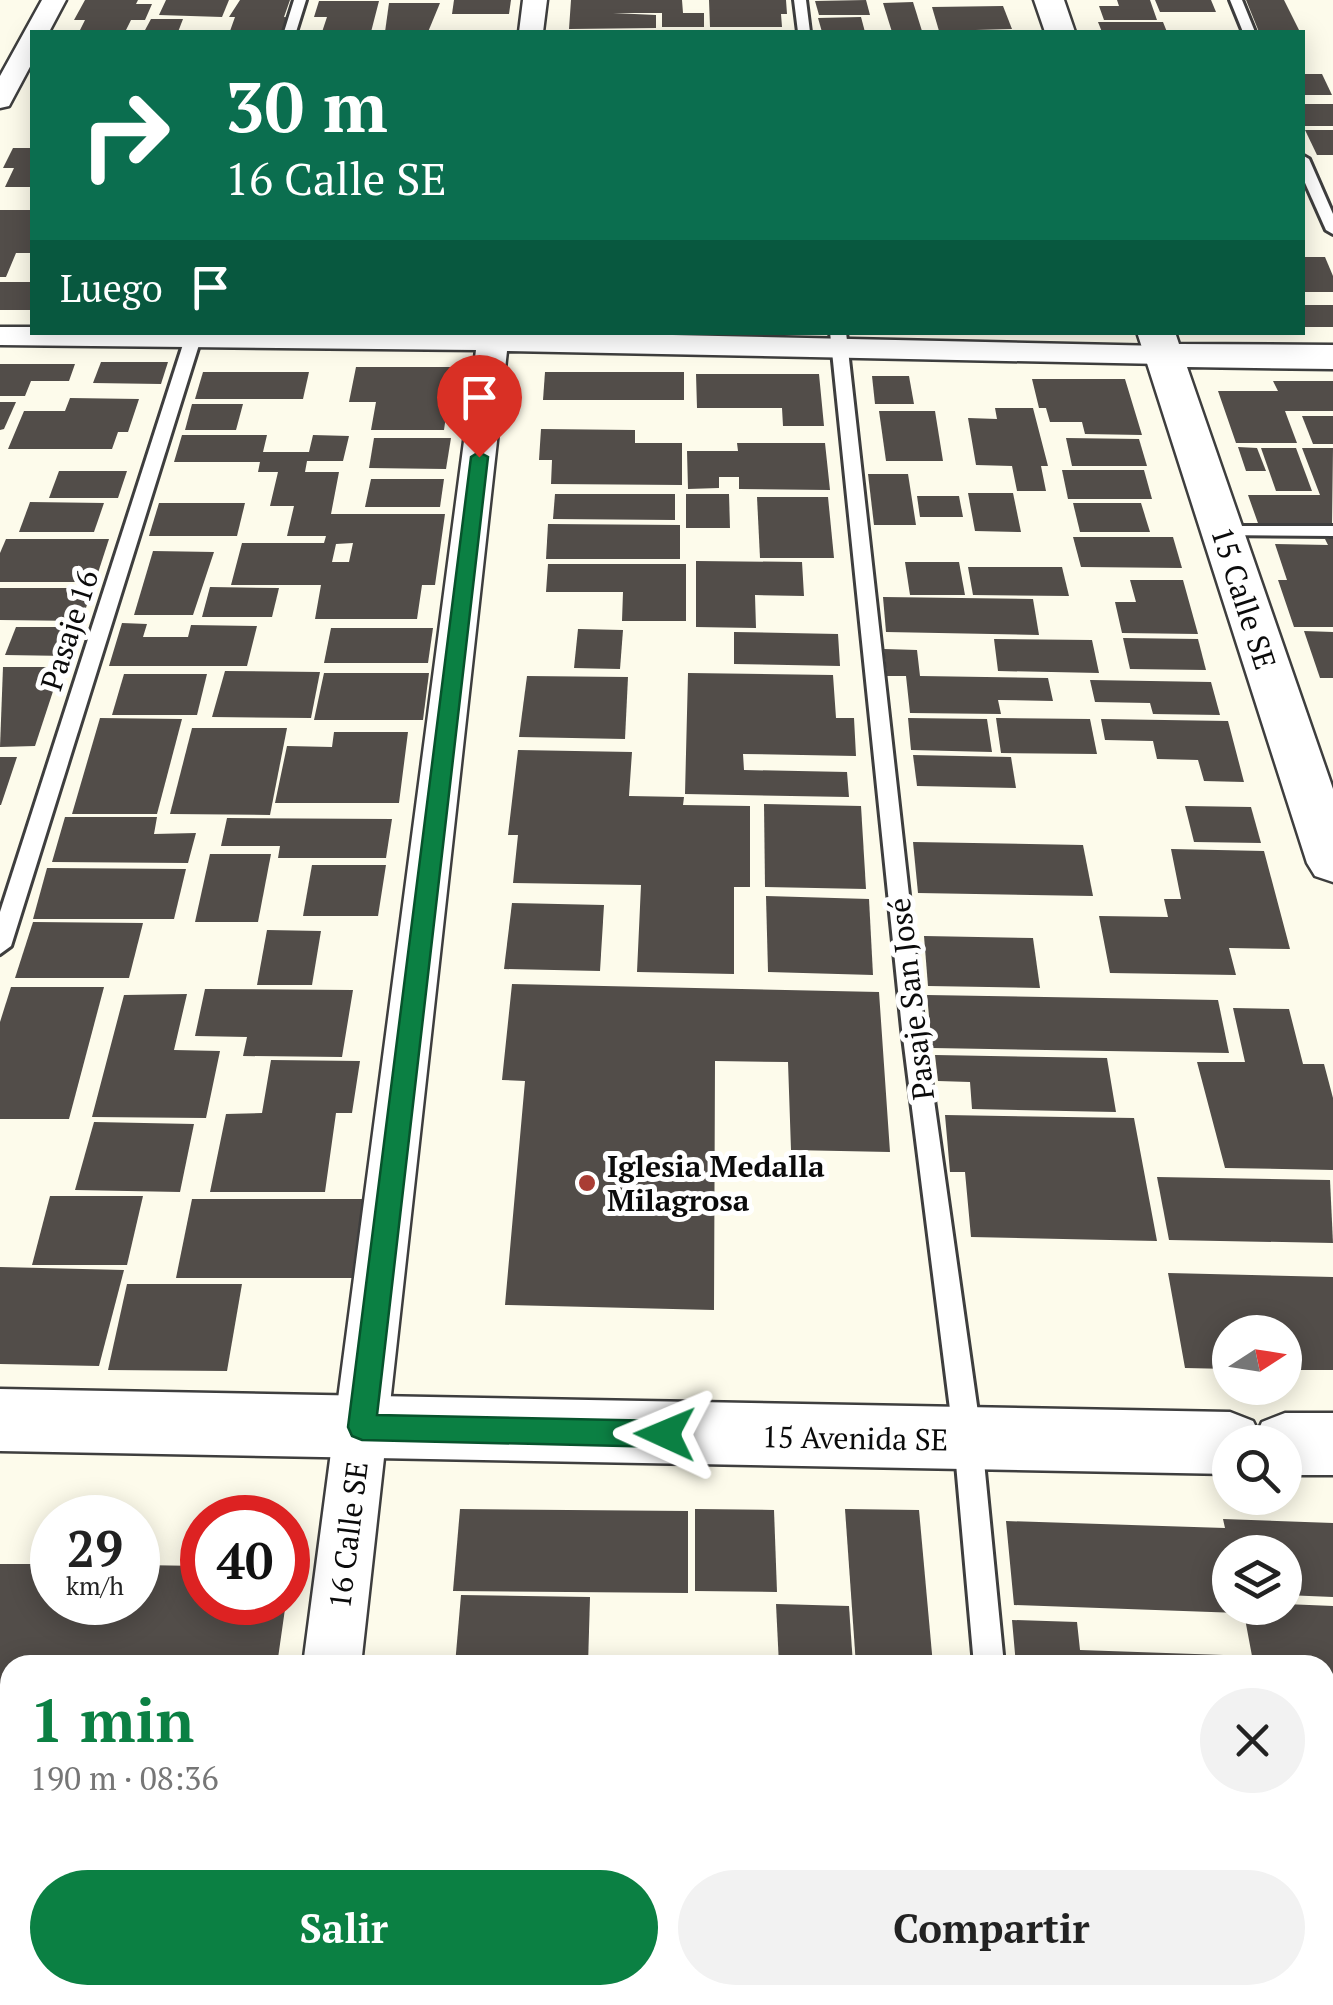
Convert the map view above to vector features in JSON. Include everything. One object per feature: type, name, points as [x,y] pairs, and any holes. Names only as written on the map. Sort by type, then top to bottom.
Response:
[{"type":"street","points":[[37,30],[54,0]]},
{"type":"street","points":[[531,30],[535,0]]},
{"type":"street","points":[[1049,0],[1059,30]]},
{"type":"street","points":[[0,100],[30,44]]},
{"type":"street","points":[[0,336],[1160,344],[1333,357]]},
{"type":"street","name":"16 Calle SE","points":[[333,1655],[494,337]]},
{"type":"street","name":"15 Calle SE","points":[[1160,344],[1333,863]]},
{"type":"street","name":"15 Avenida SE","points":[[0,1420],[1212,1443]]},
{"type":"street","points":[[1302,1444],[1333,1444]]},
{"type":"lane","points":[[291,30],[300,0]]},
{"type":"lane","points":[[800,0],[804,30]]},
{"type":"lane","points":[[1236,0],[1248,30]]},
{"type":"lane","points":[[1305,166],[1333,230]]},
{"type":"lane","name":"Pasaje 16","points":[[0,946],[194,336]]},
{"type":"lane","name":"Pasaje San José","points":[[839,340],[913,1029],[968,1440],[988,1655]]},
{"type":"lane","points":[[1222,531],[1333,530]]},
{"type":"building","points":[[85,0],[138,0],[136,4],[152,4],[145,20],[131,20],[126,30],[80,30],[85,20],[74,20]]},
{"type":"building","points":[[166,0],[229,0],[222,17],[159,15]]},
{"type":"building","points":[[240,0],[290,0],[284,17],[293,18],[288,30],[230,30],[235,17],[229,17]]},
{"type":"building","points":[[454,0],[511,0],[509,14],[452,14]]},
{"type":"building","points":[[571,0],[682,0],[683,13],[704,13],[704,27],[662,27],[662,13],[613,13],[656,15],[656,28],[569,29]]},
{"type":"building","points":[[709,0],[786,0],[787,14],[781,14],[782,27],[710,27]]},
{"type":"building","points":[[866,0],[870,15],[819,15],[815,1]]},
{"type":"building","points":[[1117,0],[1150,0],[1157,20],[1104,20],[1099,6],[1119,6]]},
{"type":"building","points":[[1155,0],[1211,0],[1216,12],[1160,12]]},
{"type":"building","points":[[1246,0],[1284,0],[1299,30],[1258,30]]},
{"type":"building","points":[[319,1],[379,1],[372,30],[323,30],[327,17],[314,17]]},
{"type":"building","points":[[913,2],[922,30],[891,30],[883,3]]},
{"type":"building","points":[[389,3],[440,3],[429,30],[385,30]]},
{"type":"building","points":[[1003,6],[1012,29],[939,30],[932,7]]},
{"type":"building","points":[[861,17],[864,30],[821,30],[818,18]]},
{"type":"building","points":[[151,19],[183,19],[179,30],[145,30]]},
{"type":"building","points":[[1098,22],[1163,22],[1166,30],[1101,30]]},
{"type":"building","points":[[1305,74],[1322,74],[1332,95],[1305,95]]},
{"type":"building","points":[[1305,104],[1333,104],[1333,126],[1305,126]]},
{"type":"building","points":[[1305,130],[1333,130],[1333,155],[1317,155]]},
{"type":"building","points":[[13,148],[30,148],[30,187],[5,187],[14,168],[3,168]]},
{"type":"building","points":[[0,210],[30,210],[30,253],[16,253],[6,277],[0,277]]},
{"type":"building","points":[[1305,257],[1325,257],[1333,276],[1333,292],[1305,292]]},
{"type":"building","points":[[0,282],[30,282],[30,310],[0,310]]},
{"type":"building","points":[[1305,305],[1333,305],[1333,327],[1305,327]]},
{"type":"building","points":[[101,362],[168,362],[161,384],[93,383]]},
{"type":"building","points":[[0,364],[75,364],[69,381],[31,381],[25,396],[0,396]]},
{"type":"building","points":[[356,367],[453,367],[444,430],[371,430],[376,402],[349,402]]},
{"type":"building","points":[[203,372],[309,372],[303,399],[195,399]]},
{"type":"building","points":[[545,372],[684,372],[684,400],[543,400]]},
{"type":"building","points":[[696,374],[819,374],[824,426],[783,426],[782,408],[697,408]]},
{"type":"building","points":[[872,376],[909,376],[914,404],[875,404]]},
{"type":"building","points":[[1032,379],[1125,379],[1142,435],[1085,434],[1082,422],[1050,422],[1046,408],[1039,408]]},
{"type":"building","points":[[1273,381],[1333,381],[1333,411],[1285,411],[1297,443],[1236,443],[1218,391],[1278,391]]},
{"type":"building","points":[[70,398],[139,399],[128,432],[118,432],[112,449],[8,449],[24,411],[65,411]]},
{"type":"building","points":[[0,402],[16,402],[0,430]]},
{"type":"building","points":[[192,404],[243,404],[236,430],[185,430]]},
{"type":"building","points":[[995,408],[1033,408],[1048,466],[1041,466],[1046,491],[1017,491],[1012,466],[976,465],[968,418],[997,419]]},
{"type":"building","points":[[879,411],[935,411],[943,461],[886,461]]},
{"type":"building","points":[[1302,416],[1333,416],[1333,444],[1313,444]]},
{"type":"building","points":[[541,429],[635,430],[635,443],[682,443],[682,485],[551,484],[552,460],[539,460]]},
{"type":"building","points":[[182,435],[267,435],[263,452],[309,452],[313,435],[349,436],[343,461],[307,461],[305,472],[339,472],[331,514],[445,514],[435,585],[422,585],[417,619],[315,619],[321,585],[231,585],[242,543],[324,543],[326,536],[287,536],[294,506],[270,506],[278,472],[258,472],[260,462],[174,462]],"holes":[[[353,543],[349,562],[332,562],[336,544]]]},
{"type":"building","points":[[374,438],[451,438],[446,469],[369,468]]},
{"type":"building","points":[[1066,438],[1139,439],[1147,466],[1072,466]]},
{"type":"building","points":[[737,443],[825,443],[830,490],[739,489],[739,477],[719,477],[719,488],[688,489],[687,451],[738,451]]},
{"type":"building","points":[[1238,447],[1257,448],[1266,471],[1246,471]]},
{"type":"building","points":[[1261,448],[1296,448],[1312,491],[1276,491]]},
{"type":"building","points":[[1302,448],[1333,448],[1332,526],[1259,526],[1248,495],[1320,495]]},
{"type":"building","points":[[1062,470],[1144,470],[1152,499],[1068,499]]},
{"type":"building","points":[[59,471],[127,471],[118,498],[49,498]]},
{"type":"building","points":[[868,474],[908,474],[916,525],[874,525]]},
{"type":"building","points":[[371,479],[444,479],[440,507],[365,507]]},
{"type":"building","points":[[968,493],[1013,493],[1021,532],[975,531]]},
{"type":"building","points":[[555,494],[675,494],[675,520],[553,519]]},
{"type":"building","points":[[686,494],[729,494],[730,528],[686,528]]},
{"type":"building","points":[[917,496],[959,496],[963,517],[920,517]]},
{"type":"building","points":[[757,497],[828,497],[834,558],[760,558]]},
{"type":"building","points":[[30,502],[104,503],[94,532],[19,532]]},
{"type":"building","points":[[159,503],[245,503],[237,536],[149,536]]},
{"type":"building","points":[[1073,503],[1141,503],[1150,532],[1080,532]]},
{"type":"building","points":[[548,524],[680,525],[680,559],[546,559]]},
{"type":"building","points":[[1073,537],[1173,537],[1182,568],[1081,567]]},
{"type":"building","points":[[6,539],[109,539],[95,582],[0,582],[0,553]]},
{"type":"building","points":[[1325,539],[1333,539],[1333,627],[1294,627],[1278,580],[1287,580],[1275,544],[1328,545]]},
{"type":"building","points":[[153,551],[214,552],[193,615],[134,615]]},
{"type":"building","points":[[696,561],[802,562],[804,596],[755,595],[756,628],[696,627]]},
{"type":"building","points":[[905,562],[959,562],[965,595],[910,595]]},
{"type":"building","points":[[548,564],[686,564],[686,621],[622,621],[623,592],[546,592]]},
{"type":"building","points":[[968,567],[1062,567],[1069,596],[973,595]]},
{"type":"building","points":[[1130,580],[1183,580],[1198,634],[1122,633],[1115,602],[1136,602]]},
{"type":"building","points":[[210,587],[279,588],[272,617],[202,617]]},
{"type":"building","points":[[0,588],[92,588],[82,621],[0,620]]},
{"type":"building","points":[[883,597],[1033,599],[1039,635],[886,632]]},
{"type":"building","points":[[122,623],[147,624],[143,637],[188,637],[191,625],[257,626],[247,666],[109,666]]},
{"type":"building","points":[[16,627],[77,627],[68,656],[5,655]]},
{"type":"building","points":[[331,628],[433,628],[428,663],[324,663]]},
{"type":"building","points":[[578,629],[623,630],[620,669],[574,668]]},
{"type":"building","points":[[1304,631],[1333,632],[1333,678],[1320,678]]},
{"type":"building","points":[[734,632],[838,634],[840,666],[734,664]]},
{"type":"building","points":[[1123,638],[1198,639],[1206,670],[1130,669]]},
{"type":"building","points":[[994,639],[1092,640],[1099,673],[998,671]]},
{"type":"building","points":[[884,649],[917,650],[920,676],[1048,678],[1053,701],[998,700],[1001,714],[910,713],[906,676],[887,676]]},
{"type":"building","points":[[3,667],[61,667],[35,746],[0,747]]},
{"type":"building","points":[[225,671],[320,672],[311,718],[212,717]]},
{"type":"building","points":[[324,673],[429,673],[423,720],[314,720]]},
{"type":"building","points":[[688,673],[833,675],[836,718],[854,718],[856,756],[743,754],[744,770],[847,772],[849,797],[685,794]]},
{"type":"building","points":[[124,674],[207,674],[197,715],[112,715]]},
{"type":"building","points":[[527,676],[628,677],[625,739],[519,737]]},
{"type":"building","points":[[1090,680],[1211,682],[1220,715],[1153,714],[1150,703],[1095,702]]},
{"type":"building","points":[[100,718],[182,719],[157,814],[72,814]]},
{"type":"building","points":[[908,718],[987,719],[992,752],[911,750]]},
{"type":"building","points":[[996,718],[1090,719],[1097,754],[1001,753]]},
{"type":"building","points":[[1101,719],[1228,721],[1244,782],[1204,781],[1198,760],[1157,759],[1153,741],[1105,740]]},
{"type":"building","points":[[192,728],[287,728],[270,815],[170,814]]},
{"type":"building","points":[[334,732],[408,732],[399,803],[275,803],[287,746],[332,747]]},
{"type":"building","points":[[518,750],[632,752],[629,796],[684,797],[683,805],[750,806],[750,887],[734,887],[734,974],[637,972],[641,885],[513,883],[518,835],[508,835]]},
{"type":"building","points":[[913,755],[1011,757],[1016,788],[917,786]]},
{"type":"building","points":[[0,757],[17,757],[1,805],[0,805]]},
{"type":"building","points":[[764,804],[861,806],[866,889],[765,887]]},
{"type":"building","points":[[1185,806],[1251,807],[1261,843],[1194,842]]},
{"type":"building","points":[[65,817],[157,817],[154,834],[196,833],[188,863],[52,862]]},
{"type":"building","points":[[227,818],[392,819],[386,858],[278,858],[280,846],[221,846]]},
{"type":"building","points":[[913,842],[1083,845],[1093,896],[918,893]]},
{"type":"building","points":[[1171,849],[1264,851],[1290,949],[1229,948],[1236,975],[1110,973],[1099,916],[1168,917],[1164,899],[1181,899]]},
{"type":"building","points":[[210,854],[271,854],[258,922],[195,922]]},
{"type":"building","points":[[312,865],[386,865],[378,916],[303,916]]},
{"type":"building","points":[[47,868],[186,869],[174,919],[33,919]]},
{"type":"building","points":[[766,896],[869,899],[873,975],[768,972]]},
{"type":"building","points":[[512,903],[604,905],[600,971],[504,969]]},
{"type":"building","points":[[33,922],[143,923],[129,978],[15,978]]},
{"type":"building","points":[[267,930],[321,931],[312,985],[257,985]]},
{"type":"building","points":[[924,936],[1033,938],[1040,988],[928,986]]},
{"type":"building","points":[[512,984],[879,992],[890,1152],[791,1150],[788,1062],[715,1061],[714,1310],[505,1305],[525,1081],[502,1080]]},
{"type":"building","points":[[11,987],[104,987],[69,1119],[0,1119],[0,1022]]},
{"type":"building","points":[[205,989],[353,990],[342,1057],[243,1056],[247,1037],[195,1036]]},
{"type":"building","points":[[187,994],[174,1050],[220,1051],[206,1118],[92,1117],[124,995]]},
{"type":"building","points":[[927,995],[1218,1000],[1229,1053],[932,1048]]},
{"type":"building","points":[[1233,1008],[1289,1009],[1303,1064],[1324,1064],[1333,1098],[1333,1170],[1225,1168],[1197,1062],[1245,1062]]},
{"type":"building","points":[[935,1055],[1107,1058],[1116,1112],[972,1109],[970,1082],[938,1081]]},
{"type":"building","points":[[271,1060],[360,1061],[352,1113],[336,1113],[325,1192],[210,1192],[226,1114],[262,1113]]},
{"type":"building","points":[[945,1115],[1134,1118],[1157,1241],[971,1237],[965,1172],[950,1172]]},
{"type":"building","points":[[94,1122],[194,1124],[180,1192],[75,1190]]},
{"type":"building","points":[[1157,1177],[1330,1180],[1333,1243],[1169,1240]]},
{"type":"building","points":[[50,1196],[143,1196],[127,1265],[32,1265]]},
{"type":"building","points":[[192,1199],[370,1199],[360,1278],[176,1278]]},
{"type":"building","points":[[0,1267],[124,1270],[99,1366],[0,1364]]},
{"type":"building","points":[[1168,1273],[1333,1277],[1333,1370],[1302,1370],[1302,1315],[1212,1315],[1212,1369],[1185,1368]]},
{"type":"building","points":[[127,1284],[242,1284],[227,1371],[108,1370]]},
{"type":"building","points":[[460,1509],[688,1511],[688,1593],[453,1591]]},
{"type":"building","points":[[695,1509],[774,1510],[777,1592],[695,1591]]},
{"type":"building","points":[[845,1509],[919,1510],[932,1655],[855,1655]]},
{"type":"building","points":[[1223,1519],[1333,1523],[1333,1597],[1302,1596],[1302,1535],[1212,1535],[1212,1612],[1014,1605],[1006,1521],[1225,1528]]},
{"type":"building","points":[[0,1564],[30,1564],[30,1625],[160,1625],[160,1565],[180,1566],[180,1625],[283,1625],[278,1655],[0,1655]]},
{"type":"building","points":[[461,1595],[590,1597],[588,1655],[456,1655]]},
{"type":"building","points":[[776,1604],[849,1606],[852,1655],[779,1655]]},
{"type":"building","points":[[1302,1605],[1333,1606],[1333,1655],[1252,1655],[1246,1625],[1302,1625]]},
{"type":"building","points":[[1012,1620],[1077,1622],[1080,1650],[1223,1655],[1015,1655]]},
{"type":"place","name":"Iglesia Medalla Milagrosa","points":[[587,1183]]},
{"type":"route","points":[[479,457],[362,1427],[665,1434]]}]
